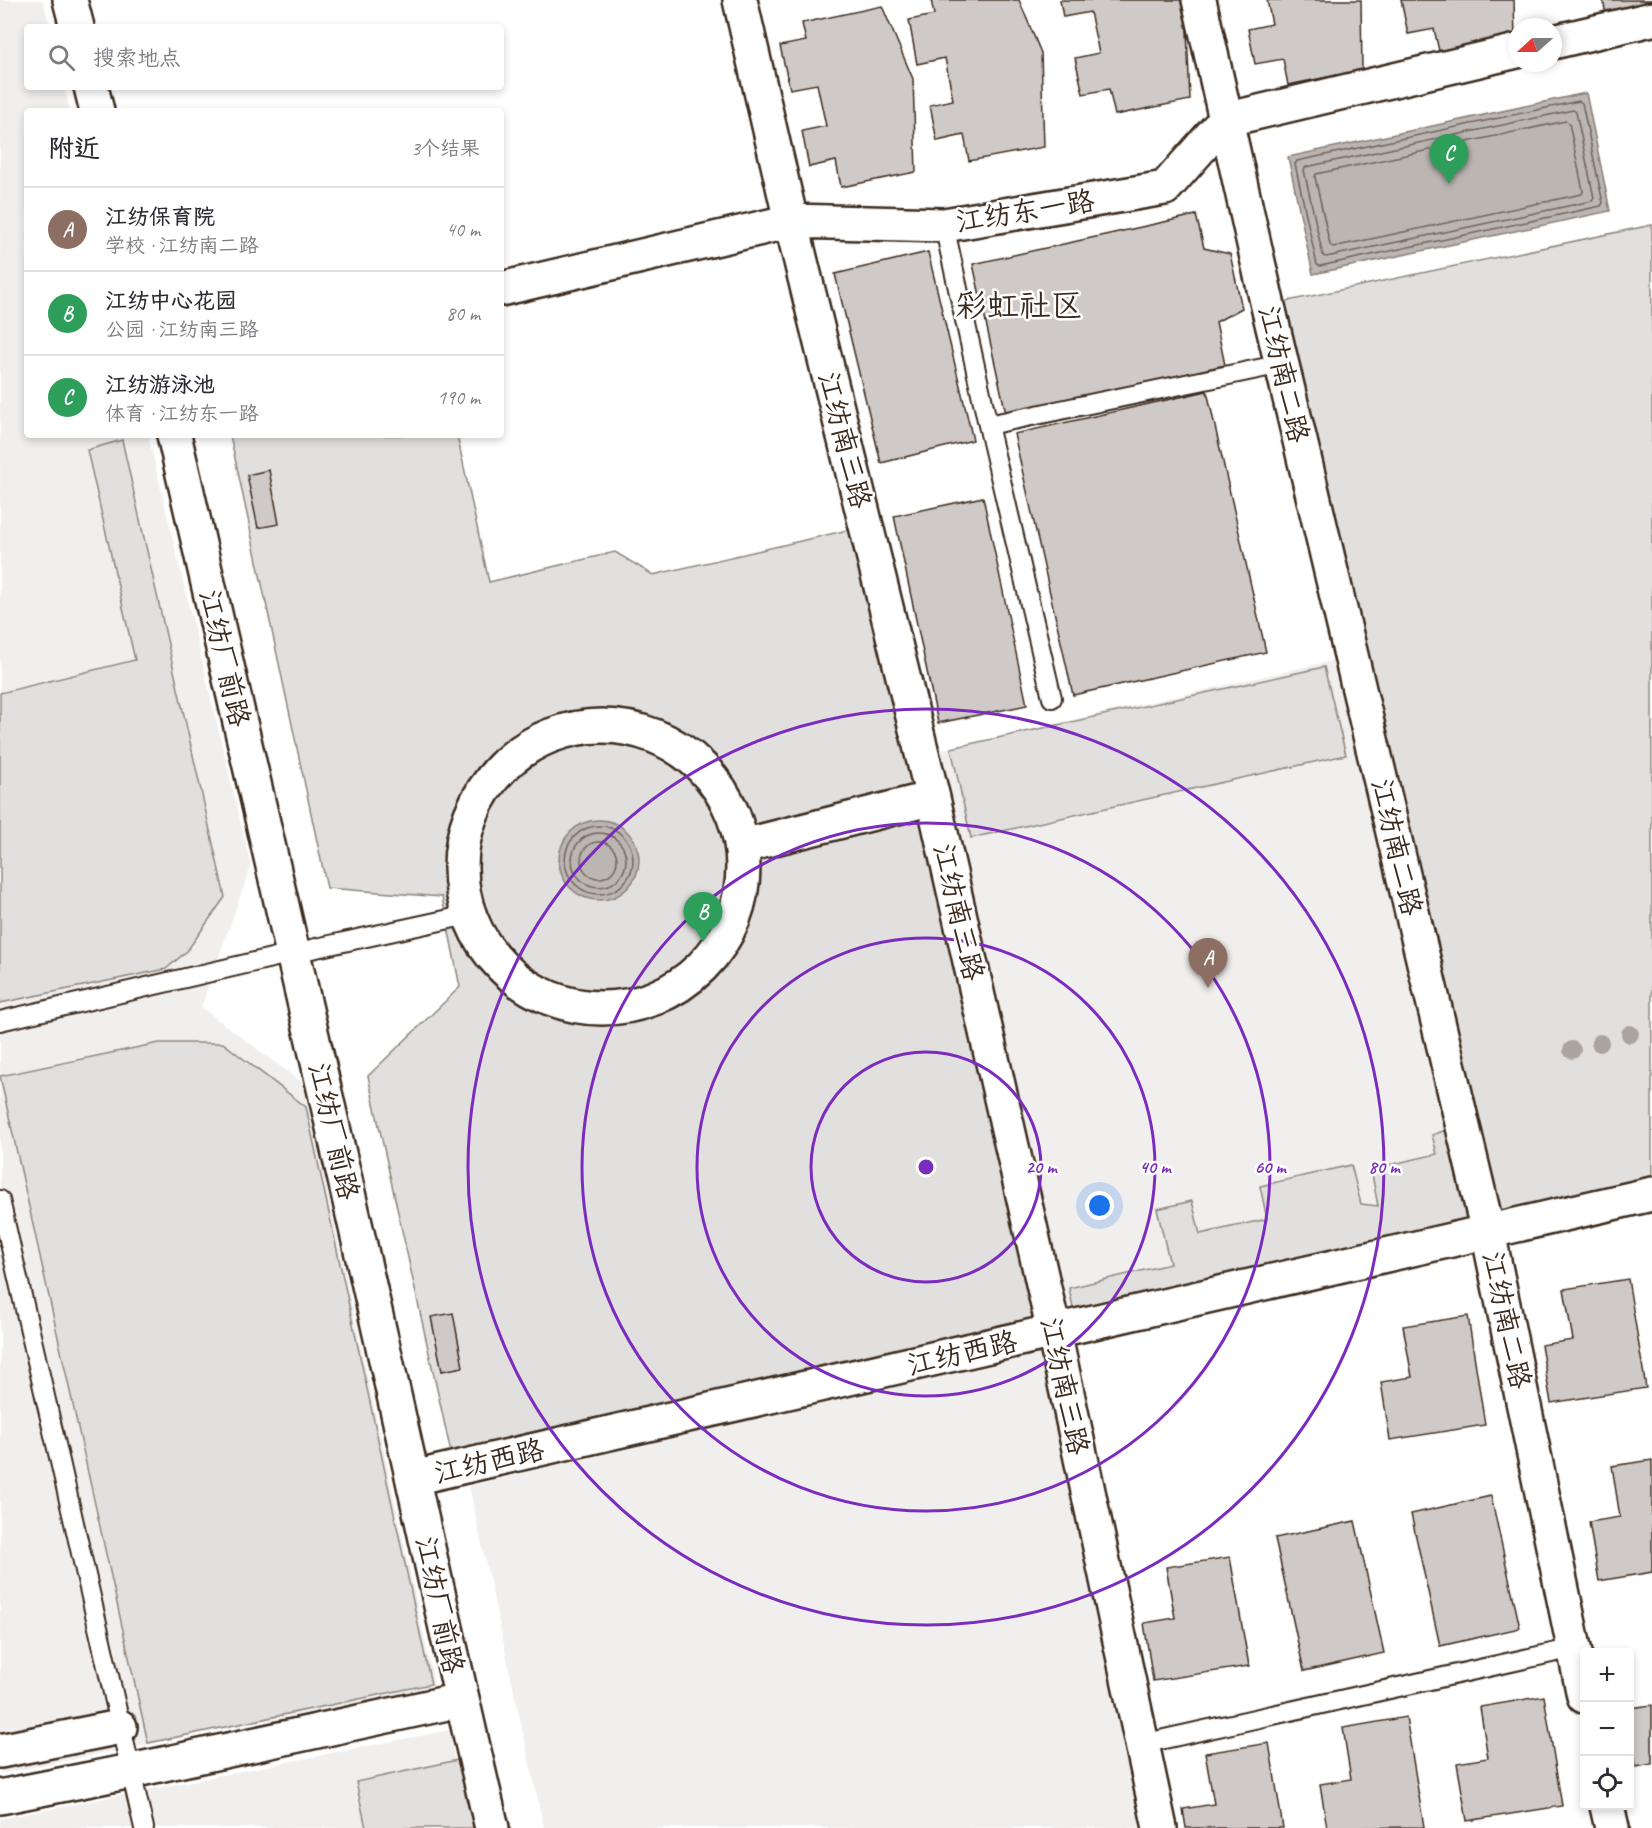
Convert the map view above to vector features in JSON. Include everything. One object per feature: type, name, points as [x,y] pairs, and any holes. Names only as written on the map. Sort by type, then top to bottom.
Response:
[{"type":"street","points":[[70,0],[76,24]]},
{"type":"street","name":"江纺南三路","points":[[740,0],[791,221],[933,798],[1054,1332],[1160,1828]]},
{"type":"street","name":"江纺南二路","points":[[1198,0],[1488,1232],[1580,1677]]},
{"type":"street","points":[[1562,40],[1652,19]]},
{"type":"street","points":[[1225,120],[1508,53]]},
{"type":"street","points":[[92,90],[96,108]]},
{"type":"street","name":"江纺东一路","points":[[504,288],[791,221],[944,225],[1165,188],[1225,120]]},
{"type":"street","name":"江纺厂前路","points":[[175,438],[492,1828]]},
{"type":"street","points":[[614,725],[660,736],[699,763],[728,801],[743,846],[742,892],[726,936],[698,973],[659,998],[614,1009],[568,1006],[526,987],[491,955],[468,915],[460,868],[467,821],[489,779],[523,747],[567,728],[614,725]]},
{"type":"street","points":[[743,846],[933,798]]},
{"type":"street","name":"江纺西路","points":[[413,1478],[1652,1194]]},
{"type":"street","points":[[0,1797],[461,1700]]},
{"type":"street","points":[[0,1751],[120,1727]]},
{"type":"street","points":[[1608,1810],[1612,1828]]},
{"type":"lane","points":[[944,225],[1052,698]]},
{"type":"lane","points":[[988,425],[1282,364]]},
{"type":"lane","points":[[0,1021],[468,915]]},
{"type":"lane","points":[[0,1200],[144,1828]]},
{"type":"lane","points":[[1142,1744],[1574,1648]]},
{"type":"shaded area","points":[[0,0],[43,0],[49,24],[24,24],[24,90],[65,90],[69,108],[24,108],[24,438],[149,438],[251,866],[201,1007],[304,1084],[435,1687],[0,1774]]},
{"type":"shaded area","points":[[1652,225],[1652,1194],[1488,1232],[1273,304]]},
{"type":"shaded area","points":[[231,438],[458,438],[489,582],[615,552],[653,575],[861,527],[1041,1322],[453,1462],[368,1076],[460,987],[442,897],[327,888]]},
{"type":"shaded area","points":[[122,440],[225,897],[187,951],[166,969],[0,1003],[0,693],[135,660],[87,450]]},
{"type":"shaded area","points":[[1348,657],[1480,1226],[1069,1319],[935,751]]},
{"type":"shaded area","points":[[1324,667],[1346,755],[971,838],[951,748]]},
{"type":"shaded area","points":[[159,1043],[223,1043],[306,1107],[431,1684],[148,1743],[0,1076]]},
{"type":"shaded area","points":[[1452,1128],[1474,1217],[1074,1313],[1069,1288],[1170,1264],[1157,1209],[1192,1201],[1200,1234],[1267,1219],[1260,1186],[1351,1165],[1361,1204],[1378,1206],[1371,1169],[1437,1154],[1432,1135]]},
{"type":"shaded area","points":[[1048,1350],[1155,1828],[544,1828],[469,1486]]},
{"type":"shaded area","points":[[449,1730],[468,1828],[0,1828],[0,1819]]},
{"type":"shaded area","points":[[467,1758],[483,1828],[366,1828],[356,1782]]},
{"type":"water","points":[[1586,93],[1610,211],[1313,274],[1288,157]]},
{"type":"water","points":[[599,820],[614,823],[627,832],[636,845],[639,860],[636,875],[627,888],[614,897],[599,900],[584,897],[571,888],[562,875],[559,860],[562,845],[571,832],[584,823]]},
{"type":"building","points":[[931,0],[1019,0],[1041,53],[1044,147],[969,161],[964,135],[937,141],[930,105],[953,100],[945,58],[917,64],[909,20],[934,15]]},
{"type":"building","points":[[1060,0],[1184,0],[1190,100],[1115,115],[1109,89],[1083,94],[1075,58],[1099,53],[1090,12],[1063,17]]},
{"type":"building","points":[[1267,0],[1361,0],[1362,70],[1288,85],[1283,59],[1255,64],[1248,29],[1272,24]]},
{"type":"building","points":[[1401,0],[1514,0],[1514,18],[1508,18],[1508,41],[1440,55],[1434,29],[1408,34]]},
{"type":"building","points":[[1603,0],[1652,0],[1652,5],[1606,14]]},
{"type":"building","points":[[882,6],[913,79],[916,172],[841,187],[836,161],[809,167],[802,131],[826,126],[817,84],[790,89],[780,46],[806,41],[802,23]]},
{"type":"building","points":[[1196,215],[1204,248],[1230,254],[1242,308],[1216,322],[1225,365],[1006,414],[973,264]]},
{"type":"building","points":[[928,252],[973,440],[881,463],[835,274]]},
{"type":"building","points":[[1207,391],[1266,652],[1073,695],[1014,434]]},
{"type":"building","points":[[269,470],[279,524],[258,528],[247,475]]},
{"type":"building","points":[[983,497],[1027,705],[938,723],[894,516]]},
{"type":"building","points":[[1628,1279],[1646,1388],[1551,1403],[1541,1345],[1573,1340],[1564,1289]]},
{"type":"building","points":[[453,1313],[463,1367],[442,1371],[431,1317]]},
{"type":"building","points":[[1468,1316],[1485,1425],[1390,1440],[1381,1382],[1412,1377],[1403,1326]]},
{"type":"building","points":[[1652,1460],[1652,1572],[1599,1581],[1589,1522],[1620,1517],[1612,1466]]},
{"type":"building","points":[[1491,1496],[1520,1628],[1440,1646],[1411,1514]]},
{"type":"building","points":[[1355,1521],[1384,1653],[1304,1671],[1275,1538]]},
{"type":"building","points":[[1230,1557],[1249,1666],[1153,1681],[1144,1623],[1175,1618],[1166,1567]]},
{"type":"building","points":[[1544,1696],[1562,1806],[1467,1821],[1457,1763],[1488,1758],[1480,1707]]},
{"type":"building","points":[[1652,1705],[1652,1764],[1636,1767],[1634,1753],[1634,1707]]},
{"type":"building","points":[[1406,1717],[1424,1827],[1327,1828],[1320,1784],[1351,1779],[1343,1728]]},
{"type":"building","points":[[1269,1743],[1283,1828],[1186,1828],[1183,1809],[1214,1804],[1205,1753]]},
{"type":"place","name":"江纺游泳池","points":[[1449,184]]},
{"type":"place","name":"江纺中心花园","points":[[703,942]]},
{"type":"place","name":"江纺保育院","points":[[1208,988]]},
{"type":"district","name":"彩虹社区","points":[[1019,305]]}]
